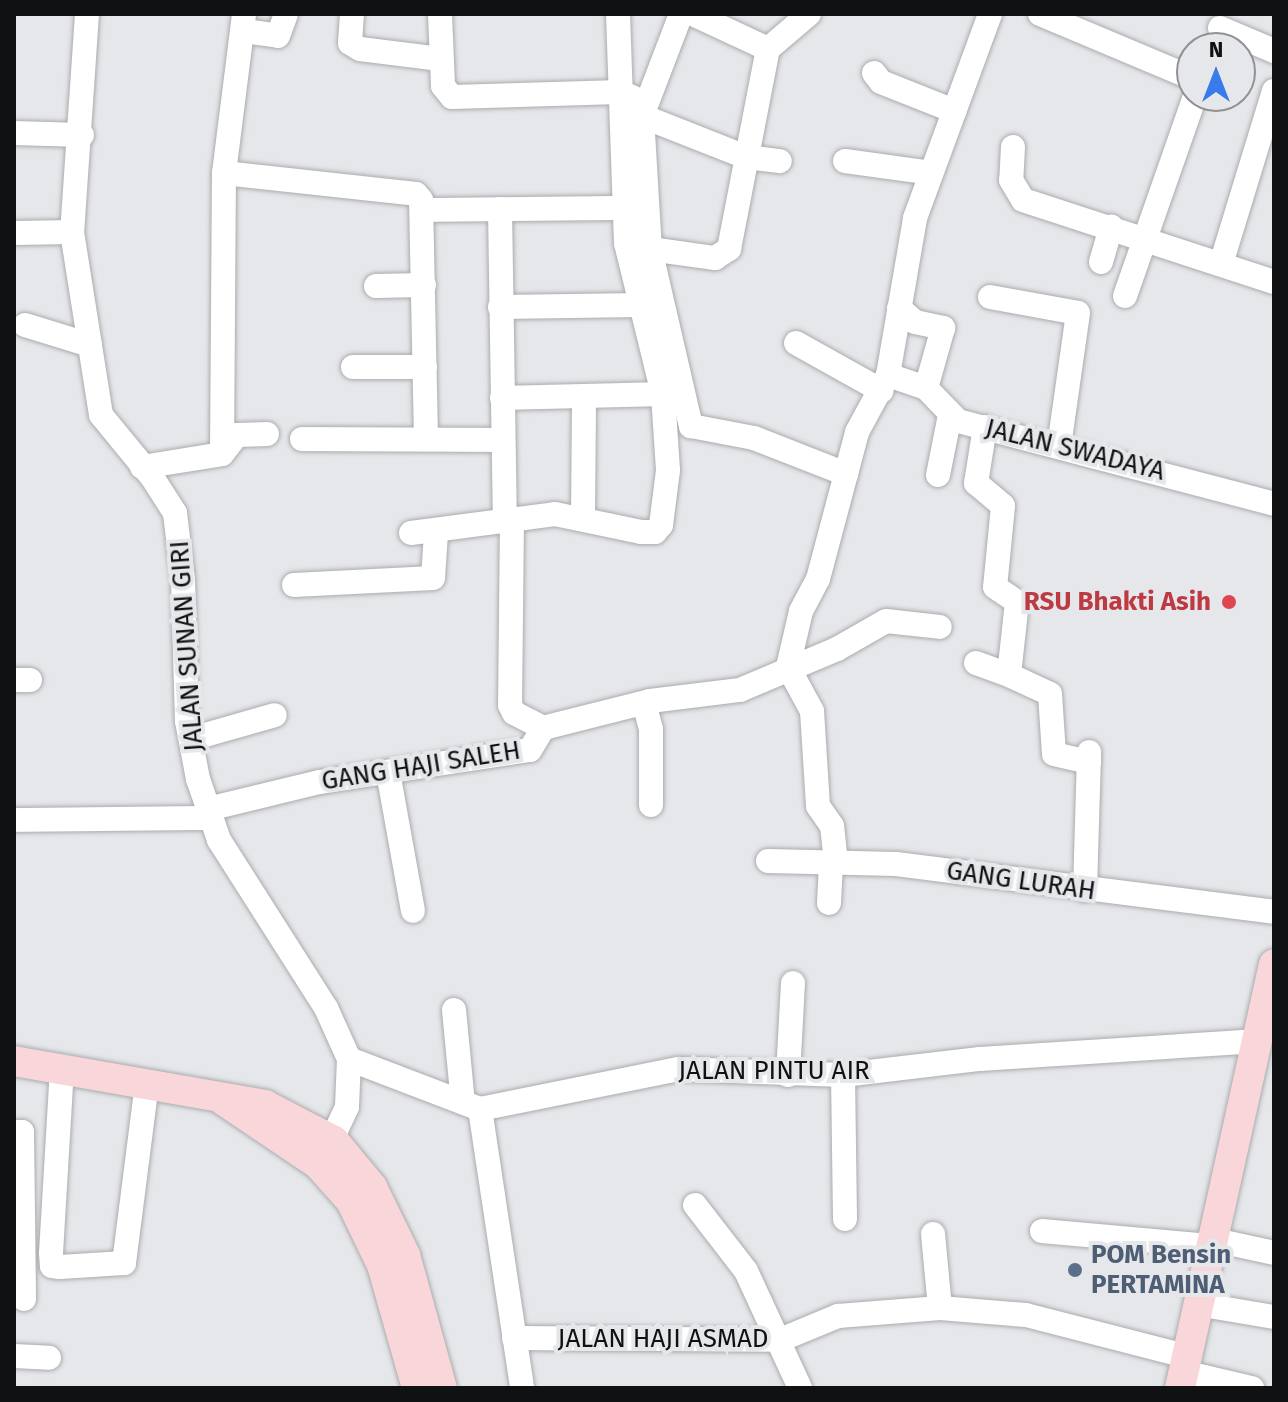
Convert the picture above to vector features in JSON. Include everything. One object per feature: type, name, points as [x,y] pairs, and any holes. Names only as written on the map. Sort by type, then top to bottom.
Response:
[{"type":"main road","points":[[1183,1372],[1274,964]]},
{"type":"main road","points":[[14,1061],[216,1093],[243,1117],[326,1153],[372,1187],[405,1255],[442,1388]]},
{"type":"main road","points":[[326,1153],[382,1265],[417,1388]]},
{"type":"street","name":"JALAN SUNAN GIRI","points":[[87,14],[82,135],[72,232],[101,415],[175,513],[180,536],[191,739],[219,840],[326,1008],[349,1059],[347,1107],[326,1153]]},
{"type":"street","points":[[222,454],[224,173],[244,22],[278,36],[286,14]]},
{"type":"street","points":[[352,14],[350,43],[360,49],[440,59]]},
{"type":"street","points":[[440,14],[443,86],[452,97],[620,92],[643,109],[746,157],[780,161]]},
{"type":"street","points":[[411,533],[436,533],[555,514],[641,532],[655,532],[661,525],[668,470],[663,394],[626,243],[618,14]]},
{"type":"street","points":[[681,14],[643,109],[650,249],[691,426],[754,438],[846,474]]},
{"type":"street","points":[[693,14],[768,49]]},
{"type":"street","points":[[650,249],[715,258],[729,249],[768,49],[809,14]]},
{"type":"street","points":[[829,903],[834,863],[832,826],[818,806],[812,711],[788,667],[801,611],[818,579],[857,432],[885,383],[915,218],[990,14]]},
{"type":"street","points":[[1040,14],[1176,71]]},
{"type":"street","points":[[1219,30],[1274,51]]},
{"type":"street","points":[[874,73],[881,82],[954,111]]},
{"type":"street","points":[[1221,264],[1274,91]]},
{"type":"street","points":[[1125,296],[1189,112]]},
{"type":"street","points":[[14,133],[82,135]]},
{"type":"street","points":[[1013,147],[1011,180],[1023,200],[1111,226],[1274,282]]},
{"type":"street","points":[[845,161],[931,173]]},
{"type":"street","points":[[224,173],[416,194],[423,210],[426,439]]},
{"type":"street","points":[[423,210],[626,208]]},
{"type":"street","points":[[500,209],[503,440],[509,519],[510,705],[514,713],[543,728]]},
{"type":"street","points":[[1101,262],[1111,226]]},
{"type":"street","points":[[14,233],[72,232]]},
{"type":"street","points":[[376,286],[424,285]]},
{"type":"street","points":[[990,297],[1078,313],[1059,446]]},
{"type":"street","points":[[500,307],[641,305]]},
{"type":"street","points":[[899,308],[915,322],[943,328],[926,388]]},
{"type":"street","points":[[25,325],[90,345]]},
{"type":"street","name":"JALAN SWADAYA","points":[[796,343],[885,383],[926,388],[950,415],[985,427],[1274,504]]},
{"type":"street","points":[[353,367],[425,367]]},
{"type":"street","points":[[502,398],[663,394]]},
{"type":"street","points":[[583,518],[584,396]]},
{"type":"street","points":[[938,475],[950,415]]},
{"type":"street","points":[[985,427],[976,483],[1003,506],[995,587],[1017,602],[1009,675]]},
{"type":"street","points":[[142,467],[222,454],[237,435],[267,434]]},
{"type":"street","points":[[302,439],[503,440]]},
{"type":"street","points":[[294,585],[433,578],[436,533]]},
{"type":"street","name":"GANG HAJI SALEH","points":[[14,820],[210,814],[388,772],[530,750],[543,728],[644,703],[732,692],[837,649],[886,621],[940,627]]},
{"type":"street","points":[[976,663],[1050,694],[1054,754],[1089,757],[1085,890]]},
{"type":"street","points":[[644,703],[651,729],[651,805]]},
{"type":"street","points":[[191,739],[275,715]]},
{"type":"street","points":[[388,772],[413,911]]},
{"type":"street","name":"GANG LURAH","points":[[768,861],[896,864],[1274,912]]},
{"type":"street","points":[[788,1075],[793,983]]},
{"type":"street","points":[[454,1010],[522,1388]]},
{"type":"street","name":"JALAN PINTU AIR","points":[[472,1106],[679,1069],[843,1075],[980,1059],[1258,1041]]},
{"type":"street","points":[[349,1059],[472,1106]]},
{"type":"street","points":[[62,1068],[52,1266],[124,1263],[147,1083]]},
{"type":"street","points":[[843,1075],[845,1219]]},
{"type":"street","points":[[14,1132],[22,1132],[24,1299]]},
{"type":"street","points":[[695,1205],[746,1271],[800,1388]]},
{"type":"street","points":[[1042,1231],[1210,1242],[1274,1253]]},
{"type":"street","points":[[933,1234],[940,1308]]},
{"type":"street","points":[[1197,1304],[1274,1317]]},
{"type":"street","name":"JALAN HAJI ASMAD","points":[[514,1338],[780,1340],[838,1316],[940,1308],[1026,1315],[1183,1372],[1252,1388]]},
{"type":"street","points":[[14,1356],[49,1358]]},
{"type":"place","name":"RSU Bhakti Asih","points":[[1229,602]]},
{"type":"place","name":"POM Bensin PERTAMINA","points":[[1075,1270]]}]
